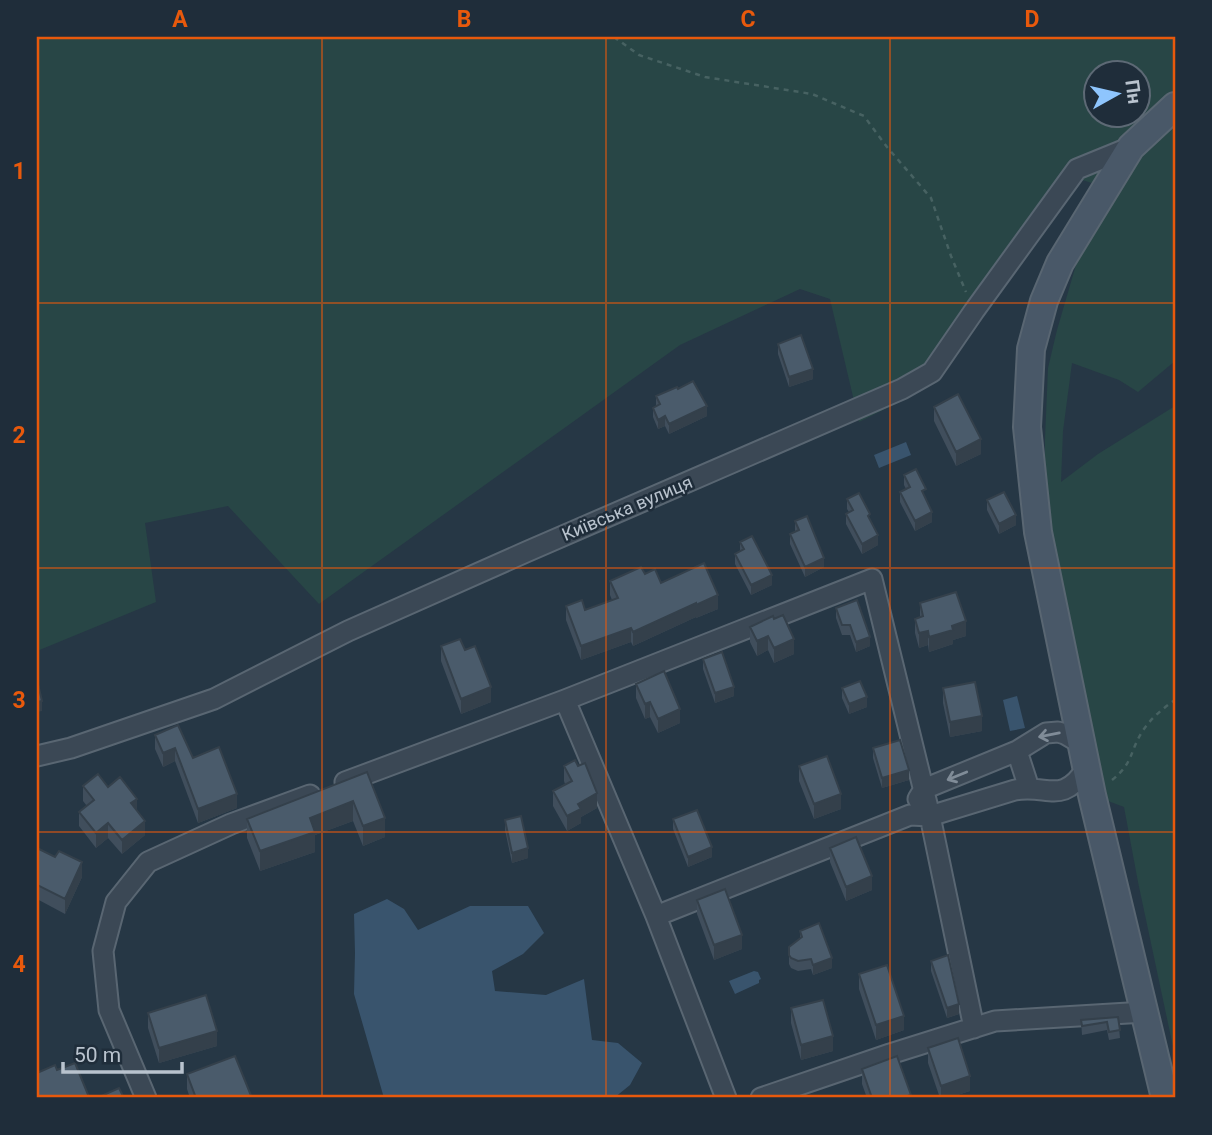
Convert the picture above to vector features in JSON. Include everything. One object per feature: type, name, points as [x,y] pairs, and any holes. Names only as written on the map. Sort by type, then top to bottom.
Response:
[{"type":"main road","points":[[1166,1098],[1093,795],[1038,532],[1027,427],[1031,349],[1044,301],[1060,263],[1131,147],[1175,106]]},
{"type":"street","name":"Київська вулиця","points":[[37,756],[71,748],[214,699],[348,631],[902,389],[932,372],[1077,169],[1131,147]]},
{"type":"street","points":[[146,1098],[109,1010],[103,951],[116,902],[148,862],[231,824],[565,700],[872,579],[924,789],[974,1028]]},
{"type":"street","points":[[565,700],[656,916],[726,1098]]},
{"type":"street","points":[[656,916],[910,815],[930,816],[1015,790],[1029,788],[1055,792],[1067,789],[1081,778],[1085,756],[1065,734],[1046,733],[1017,751],[924,789],[910,815]]},
{"type":"street","points":[[1017,751],[1029,788]]},
{"type":"street","points":[[761,1098],[995,1021],[1145,1012]]},
{"type":"path","points":[[614,37],[639,55],[705,78],[812,94],[864,116],[931,198],[974,311]]},
{"type":"path","points":[[1093,795],[1122,772],[1130,762],[1141,734],[1164,707],[1175,700]]},
{"type":"green space","points":[[37,37],[1175,37],[1175,361],[1138,392],[1119,380],[1072,363],[1063,431],[1061,482],[1098,454],[1175,406],[1175,1056],[1124,807],[1108,801],[1052,537],[1045,486],[1048,368],[1078,258],[1107,188],[1067,175],[915,394],[859,422],[830,299],[800,289],[680,345],[319,604],[228,506],[145,523],[156,602],[37,651]]},
{"type":"water","points":[[906,442],[911,455],[879,468],[874,455]]},
{"type":"water","points":[[1017,696],[1025,728],[1010,731],[1003,700]]},
{"type":"water","points":[[387,899],[404,909],[418,930],[470,906],[528,906],[544,933],[523,954],[492,971],[495,991],[546,995],[584,979],[592,1040],[618,1043],[642,1063],[630,1085],[614,1098],[384,1098],[354,994],[354,914]]},
{"type":"water","points":[[754,971],[758,972],[761,979],[759,983],[735,994],[729,981]]},
{"type":"building","points":[[801,335],[813,369],[789,377],[778,344]]},
{"type":"building","points":[[693,381],[707,406],[669,424],[665,416],[658,420],[653,408],[660,404],[656,396]]},
{"type":"building","points":[[958,394],[981,439],[956,452],[934,407]]},
{"type":"building","points":[[916,469],[926,489],[922,491],[932,512],[915,521],[900,492],[910,487],[904,475]]},
{"type":"building","points":[[1004,492],[1016,515],[999,524],[987,500]]},
{"type":"building","points":[[859,493],[878,535],[862,544],[846,514],[853,510],[847,499]]},
{"type":"building","points":[[807,516],[824,558],[805,567],[790,534],[799,530],[795,521]]},
{"type":"building","points":[[752,536],[772,575],[751,585],[735,554],[744,549],[740,542]]},
{"type":"building","points":[[704,563],[718,595],[633,632],[631,628],[581,646],[566,606],[582,600],[585,610],[618,598],[610,581],[641,567],[645,574],[655,569],[661,583]]},
{"type":"building","points":[[956,592],[966,621],[952,626],[953,630],[929,637],[928,631],[919,633],[915,619],[923,616],[920,603]]},
{"type":"building","points":[[857,600],[870,637],[856,642],[850,625],[842,625],[836,608]]},
{"type":"building","points":[[783,615],[794,639],[774,648],[768,636],[757,641],[750,627],[773,616],[774,619]]},
{"type":"building","points":[[460,639],[465,650],[475,646],[491,687],[461,699],[441,646]]},
{"type":"building","points":[[722,652],[734,687],[715,693],[703,659]]},
{"type":"building","points":[[664,671],[680,709],[658,719],[650,702],[645,704],[636,684]]},
{"type":"building","points":[[37,680],[42,701],[37,702]]},
{"type":"building","points":[[860,681],[867,697],[849,704],[842,688]]},
{"type":"building","points":[[975,682],[982,716],[950,722],[943,688]]},
{"type":"building","points":[[178,725],[193,758],[219,747],[237,794],[198,809],[175,748],[163,753],[155,735]]},
{"type":"building","points":[[900,740],[909,770],[882,778],[873,748]]},
{"type":"building","points":[[827,756],[841,794],[814,804],[799,766]]},
{"type":"building","points":[[575,760],[578,766],[585,763],[597,793],[578,804],[581,809],[567,816],[553,791],[572,781],[564,766]]},
{"type":"building","points":[[367,772],[385,818],[363,826],[353,801],[310,818],[315,832],[260,851],[247,819]]},
{"type":"building","points":[[98,774],[108,787],[120,777],[137,799],[131,803],[145,821],[122,840],[108,823],[96,833],[79,812],[94,800],[83,786]]},
{"type":"building","points":[[697,810],[712,847],[688,857],[673,819]]},
{"type":"building","points":[[521,816],[528,848],[512,853],[505,820]]},
{"type":"building","points":[[856,837],[872,876],[846,887],[830,848]]},
{"type":"building","points":[[37,848],[55,857],[59,851],[82,862],[65,899],[37,885]]},
{"type":"building","points":[[725,889],[742,935],[714,945],[697,900]]},
{"type":"building","points":[[819,923],[832,958],[813,965],[811,959],[798,961],[791,958],[789,947],[802,937],[800,931]]},
{"type":"building","points":[[948,955],[959,1004],[947,1008],[931,961]]},
{"type":"building","points":[[887,965],[904,1016],[876,1025],[859,974]]},
{"type":"building","points":[[206,995],[217,1031],[159,1048],[148,1013]]},
{"type":"building","points":[[823,1000],[833,1036],[801,1045],[791,1008]]},
{"type":"building","points":[[1118,1017],[1120,1030],[1109,1032],[1107,1022],[1082,1026],[1081,1020]]},
{"type":"building","points":[[958,1038],[970,1076],[941,1086],[928,1048]]},
{"type":"building","points":[[235,1056],[252,1098],[196,1098],[187,1074]]},
{"type":"building","points":[[897,1056],[911,1095],[901,1098],[872,1098],[862,1069]]},
{"type":"building","points":[[75,1063],[89,1097],[38,1098],[37,1073],[55,1065],[57,1070]]},
{"type":"building","points":[[119,1088],[124,1098],[97,1098]]}]
